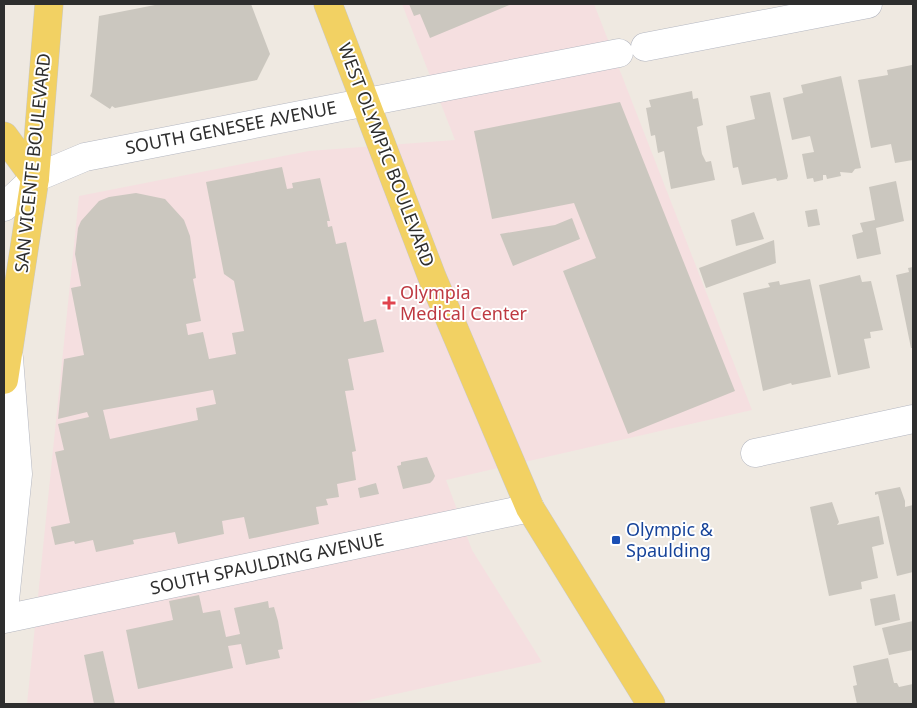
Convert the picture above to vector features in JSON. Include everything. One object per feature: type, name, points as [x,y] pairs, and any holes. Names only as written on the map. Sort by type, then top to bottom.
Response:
[{"type":"main road","name":"SAN VICENTE BOULEVARD","points":[[6,369],[35,178],[49,4]]},
{"type":"main road","name":"WEST OLYMPIC BOULEVARD","points":[[328,4],[367,101],[432,277],[530,508],[651,704]]},
{"type":"main road","points":[[4,136],[35,178]]},
{"type":"street","points":[[645,46],[868,4]]},
{"type":"street","name":"SOUTH GENESEE AVENUE","points":[[4,207],[35,178],[85,157],[619,53]]},
{"type":"street","points":[[4,610],[18,474],[6,369]]},
{"type":"street","points":[[756,452],[913,419]]},
{"type":"street","name":"SOUTH SPAULDING AVENUE","points":[[4,619],[530,508]]},
{"type":"shaded area","name":"Olympia Medical Center","points":[[402,4],[594,4],[752,410],[446,480],[472,550],[542,662],[350,704],[27,704],[79,196],[309,151],[455,140]]},
{"type":"building","points":[[160,4],[251,4],[270,54],[257,80],[115,108],[112,106],[110,109],[90,96],[92,92],[99,16]]},
{"type":"building","points":[[409,4],[512,4],[430,38],[420,14],[414,16]]},
{"type":"building","points":[[912,65],[913,160],[895,163],[891,144],[871,148],[858,80],[888,75],[887,70]]},
{"type":"building","points":[[841,76],[861,168],[855,169],[852,173],[840,172],[841,176],[827,179],[826,175],[823,175],[823,180],[814,182],[813,178],[807,179],[802,154],[814,152],[810,136],[792,140],[783,98],[803,93],[801,85]]},
{"type":"building","points":[[692,91],[693,99],[698,98],[703,125],[697,127],[702,154],[706,162],[711,161],[715,180],[671,189],[664,151],[658,153],[655,135],[651,136],[646,108],[651,107],[649,100]]},
{"type":"building","points":[[770,92],[788,176],[787,179],[777,181],[776,178],[742,185],[738,167],[733,168],[726,126],[755,119],[750,96]]},
{"type":"building","points":[[620,102],[735,391],[628,434],[563,271],[596,258],[574,203],[492,219],[474,131]]},
{"type":"building","points":[[282,167],[287,189],[293,188],[292,183],[320,178],[330,221],[327,221],[328,227],[332,226],[336,244],[346,242],[364,322],[376,319],[384,352],[348,359],[354,390],[345,391],[356,451],[352,452],[356,480],[337,484],[339,497],[326,499],[328,505],[316,507],[319,524],[249,539],[244,517],[222,521],[224,534],[178,544],[175,532],[133,540],[134,544],[96,552],[93,540],[75,544],[74,541],[55,545],[51,527],[70,523],[55,452],[64,450],[58,424],[89,417],[87,412],[58,419],[64,359],[84,355],[71,288],[81,286],[75,254],[78,228],[81,221],[99,201],[109,197],[136,193],[165,199],[184,220],[190,236],[196,278],[193,279],[201,321],[186,324],[188,335],[203,332],[209,359],[236,354],[232,333],[244,331],[234,281],[224,274],[206,182]],"holes":[[[213,390],[216,404],[196,408],[198,420],[110,439],[103,410]]]},
{"type":"building","points":[[896,181],[904,221],[876,228],[881,254],[857,259],[852,235],[863,232],[860,223],[875,220],[869,187]]},
{"type":"building","points":[[817,209],[820,225],[808,227],[805,211]]},
{"type":"building","points":[[754,212],[764,239],[736,246],[731,220]]},
{"type":"building","points":[[572,218],[580,239],[513,266],[500,234],[555,225]]},
{"type":"building","points":[[774,240],[776,263],[706,288],[699,268]]},
{"type":"building","points":[[913,267],[913,348],[911,348],[896,275],[909,272],[908,268]]},
{"type":"building","points":[[860,275],[862,282],[871,281],[883,330],[870,332],[871,338],[864,339],[870,368],[838,375],[819,285]]},
{"type":"building","points":[[810,279],[831,377],[792,385],[791,383],[763,391],[743,293],[770,287],[768,283],[779,281],[780,285]]},
{"type":"building","points":[[427,457],[435,476],[433,480],[430,483],[403,489],[397,466],[401,465],[401,462]]},
{"type":"building","points":[[376,483],[379,494],[360,498],[358,488]]},
{"type":"building","points":[[900,487],[905,507],[913,505],[913,572],[897,576],[878,494],[875,495],[875,492]]},
{"type":"building","points":[[832,502],[839,522],[837,525],[879,516],[884,544],[872,547],[878,578],[861,582],[862,589],[829,596],[810,507]]},
{"type":"building","points":[[895,594],[900,620],[875,626],[870,599]]},
{"type":"building","points":[[199,595],[203,613],[220,610],[226,637],[240,634],[234,608],[268,601],[269,608],[274,607],[278,621],[283,649],[278,650],[280,658],[246,665],[241,644],[228,646],[233,668],[138,689],[126,630],[173,620],[169,601]]},
{"type":"building","points":[[913,621],[913,650],[889,655],[882,628]]},
{"type":"building","points":[[103,651],[115,704],[94,704],[84,655]]},
{"type":"building","points":[[888,658],[894,683],[897,683],[899,687],[913,684],[913,704],[857,704],[853,686],[857,685],[853,666]]},
{"type":"place","name":"Olympia Medical Center","points":[[389,303]]},
{"type":"place","name":"Olympic & Spaulding","points":[[616,540]]}]
